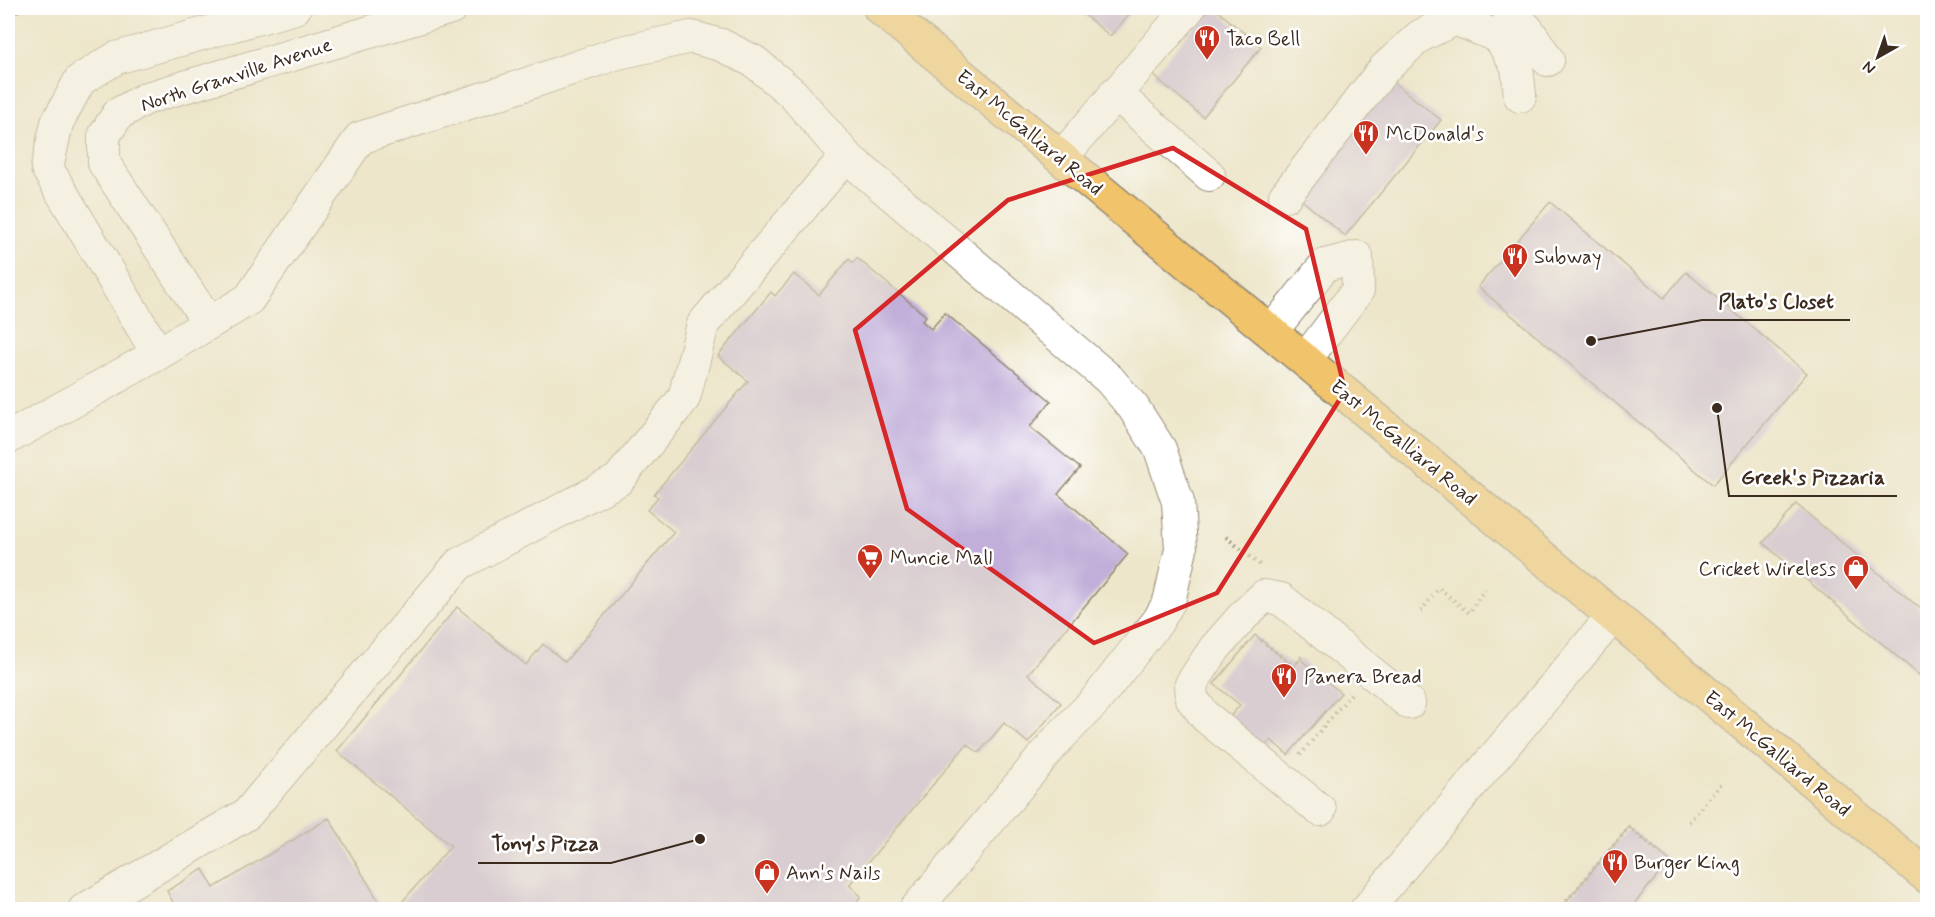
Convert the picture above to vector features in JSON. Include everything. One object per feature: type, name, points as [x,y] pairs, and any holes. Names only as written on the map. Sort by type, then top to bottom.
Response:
[{"type":"main road","name":"East McGalliard Road","points":[[880,8],[1928,877]]},
{"type":"lane","points":[[158,354],[47,168],[57,123],[80,80],[116,57],[295,8]]},
{"type":"lane","name":"North Granville Avenue","points":[[104,136],[118,114],[147,98],[451,8]]},
{"type":"lane","points":[[1061,158],[1189,8]]},
{"type":"lane","points":[[1507,8],[1528,30],[1548,60]]},
{"type":"lane","points":[[1285,196],[1384,69],[1420,36],[1455,19],[1499,37],[1517,66],[1520,96]]},
{"type":"lane","points":[[8,438],[158,354],[249,299],[360,138],[618,53],[691,37],[721,45],[755,62],[793,94],[846,156],[1109,379],[1133,407],[1160,449],[1178,502],[1181,549],[1169,602],[1158,621],[1096,700],[1057,740],[915,909]]},
{"type":"lane","points":[[1115,93],[1209,175]]},
{"type":"lane","points":[[57,123],[104,136],[104,163],[208,322]]},
{"type":"lane","points":[[84,909],[247,814],[459,564],[618,480],[684,398],[703,324],[846,156]]},
{"type":"lane","points":[[1271,333],[1325,265],[1357,258],[1358,290],[1305,360]]},
{"type":"lane","points":[[1320,810],[1206,717],[1192,699],[1191,684],[1215,648],[1264,596],[1281,598],[1409,703]]},
{"type":"lane","points":[[1366,909],[1613,616]]},
{"type":"path","points":[[1421,611],[1439,588],[1469,613],[1485,589]]},
{"type":"path","points":[[1255,635],[1294,667],[1305,653],[1313,660]]},
{"type":"path","points":[[1298,759],[1352,693],[1355,685]]},
{"type":"path","points":[[1344,686],[1352,693]]},
{"type":"path","points":[[1689,822],[1721,784]]},
{"type":"path","points":[[1560,909],[1629,827],[1662,854]]},
{"type":"highlighted area","points":[[1173,148],[1306,229],[1345,391],[1217,593],[1094,643],[907,509],[855,330],[1008,200]]},
{"type":"building","points":[[1076,8],[1135,8],[1110,36]]},
{"type":"building","name":"Taco Bell","points":[[1210,8],[1214,8],[1261,47],[1203,117],[1153,75]]},
{"type":"building","name":"McDonald's","points":[[1387,77],[1441,120],[1345,236],[1292,192]]},
{"type":"building","points":[[1550,202],[1664,298],[1686,272],[1807,373],[1713,485],[1478,287]]},
{"type":"building","name":"Muncie Mall","points":[[857,258],[926,316],[922,321],[931,329],[945,313],[1051,401],[1030,427],[1080,468],[1058,494],[1128,554],[1028,674],[1061,703],[1028,743],[1004,723],[979,753],[967,744],[849,885],[861,896],[850,910],[395,910],[451,846],[337,751],[457,607],[526,665],[543,644],[565,662],[674,532],[647,510],[658,497],[654,494],[748,381],[718,356],[771,292],[775,296],[794,274],[819,295],[849,259],[853,263]]},
{"type":"building","points":[[1796,504],[1928,615],[1928,677],[1925,680],[1763,543]]},
{"type":"building","name":"Panera Bread","points":[[1255,635],[1294,667],[1300,659],[1341,693],[1288,755],[1271,740],[1262,750],[1227,720],[1240,705],[1214,684]]},
{"type":"building","points":[[329,818],[384,910],[177,910],[167,891],[203,869],[214,888]]},
{"type":"building","name":"Burger King","points":[[1629,827],[1670,861],[1629,910],[1559,910]]},
{"type":"railway","points":[[8,14],[19,8]]},
{"type":"place","name":"Taco Bell","points":[[1207,61]]},
{"type":"place","name":"McDonald's","points":[[1366,156]]},
{"type":"place","name":"Subway","points":[[1515,279]]},
{"type":"place","name":"Plato's Closet","points":[[1591,341]]},
{"type":"place","name":"Greek's Pizzaria","points":[[1717,408]]},
{"type":"place","name":"Muncie Mall","points":[[870,580]]},
{"type":"place","name":"Cricket Wireless","points":[[1856,591]]},
{"type":"place","name":"Panera Bread","points":[[1284,699]]},
{"type":"place","name":"Tony's Pizza","points":[[700,839]]},
{"type":"place","name":"Burger King","points":[[1615,885]]},
{"type":"place","name":"Ann's Nails","points":[[767,895]]}]
